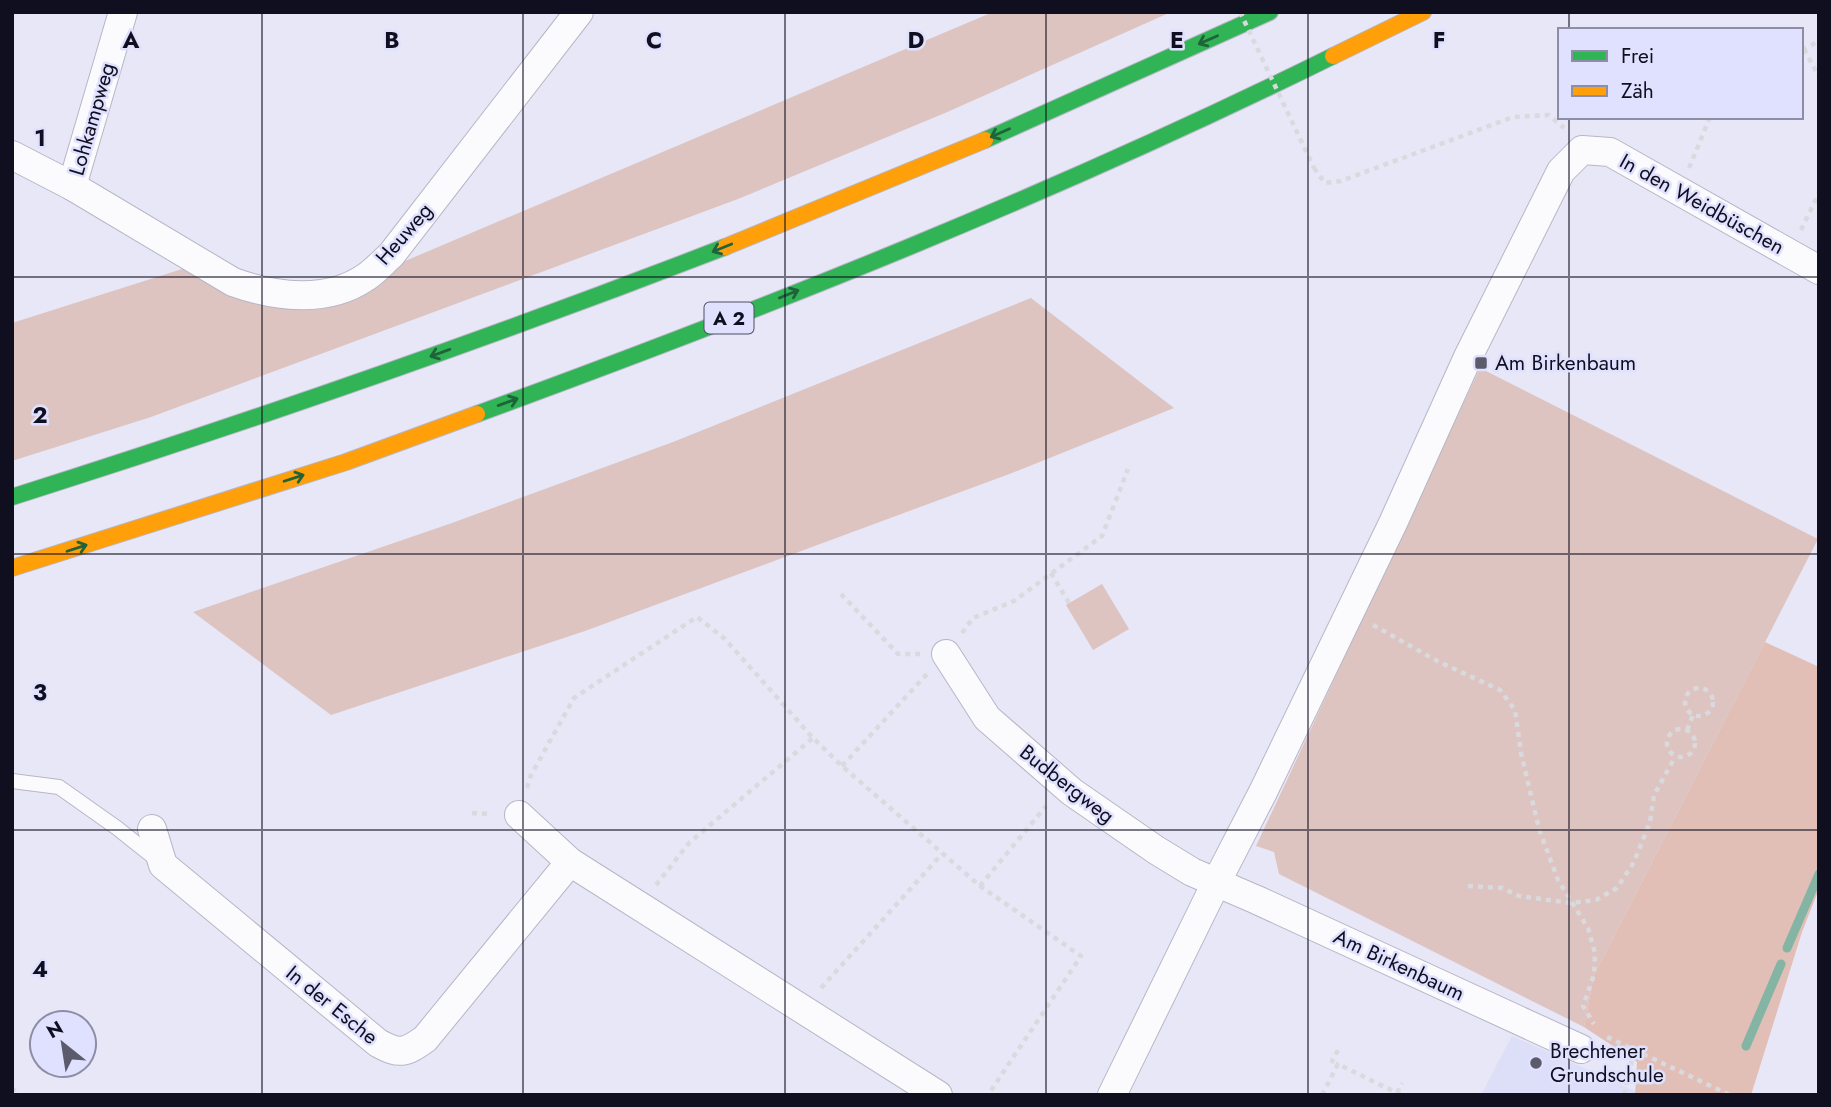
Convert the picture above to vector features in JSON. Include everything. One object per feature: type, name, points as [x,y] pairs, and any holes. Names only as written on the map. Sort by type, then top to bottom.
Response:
[{"type":"highway","points":[[12,497],[157,453],[438,354],[709,253],[992,137],[1270,12]]},
{"type":"highway","name":"A 2","points":[[12,568],[346,462],[649,351],[950,229],[1244,100],[1423,12]]},
{"type":"street","name":"Lohkampweg","points":[[72,186],[123,12]]},
{"type":"street","name":"Heuweg","points":[[12,155],[72,186],[233,282],[260,292],[296,296],[333,292],[365,278],[391,255],[579,12]]},
{"type":"street","name":"In den Weidbüschen","points":[[1582,150],[1610,152],[1819,270]]},
{"type":"street","points":[[1112,1095],[1393,523],[1468,357],[1561,171],[1582,150]]},
{"type":"street","name":"Budbergweg","points":[[946,654],[987,718],[1063,784],[1156,850],[1216,883]]},
{"type":"street","points":[[519,815],[570,862],[938,1095]]},
{"type":"street","points":[[152,829],[163,865]]},
{"type":"street","name":"In der Esche","points":[[163,865],[378,1043],[392,1051],[407,1051],[425,1039],[570,862]]},
{"type":"street","name":"Am Birkenbaum","points":[[1216,883],[1581,1049]]},
{"type":"lane","points":[[12,781],[59,787],[163,865]]},
{"type":"path","points":[[1240,12],[1314,169],[1325,183],[1341,181],[1513,117],[1549,115],[1582,150]]},
{"type":"path","points":[[1803,49],[1819,41]]},
{"type":"path","points":[[1803,52],[1819,77]]},
{"type":"path","points":[[1680,191],[1709,119]]},
{"type":"path","points":[[1790,254],[1819,193]]},
{"type":"path","points":[[842,766],[946,654],[973,618],[1014,601],[1102,536],[1128,469]]},
{"type":"path","points":[[1051,573],[1069,603]]},
{"type":"path","points":[[841,594],[898,654],[946,654]]},
{"type":"path","points":[[1348,614],[1500,690],[1515,710],[1521,753],[1539,829],[1558,880],[1588,928],[1595,953],[1594,975],[1583,1006],[1600,1034],[1730,1095]]},
{"type":"path","points":[[531,775],[574,698],[697,617],[725,639],[813,738],[842,766],[980,886],[1081,956],[988,1095]]},
{"type":"path","points":[[1458,671],[1462,664]]},
{"type":"path","points":[[1694,688],[1707,690],[1714,702],[1711,711],[1703,716],[1693,715],[1686,709],[1687,694],[1694,688]]},
{"type":"path","points":[[1687,730],[1693,715]]},
{"type":"path","points":[[1676,730],[1687,730],[1695,738],[1695,748],[1685,757],[1675,757],[1668,750],[1668,736],[1676,730]]},
{"type":"path","points":[[641,907],[689,843],[813,738]]},
{"type":"path","points":[[1468,886],[1502,888],[1519,897],[1572,902],[1596,900],[1617,888],[1634,862],[1650,822],[1654,795],[1675,757]]},
{"type":"path","points":[[980,886],[1063,784]]},
{"type":"path","points":[[802,1010],[942,853]]},
{"type":"path","points":[[1624,1095],[1634,1050]]},
{"type":"path","points":[[1338,1051],[1332,1061],[1399,1094],[1402,1083]]},
{"type":"path","points":[[1322,1095],[1338,1064]]},
{"type":"path","points":[[12,1088],[18,1095]]},
{"type":"shaded area","points":[[993,12],[1171,12],[945,113],[738,199],[151,417],[12,461],[12,323],[201,263],[260,291],[365,278]]},
{"type":"shaded area","points":[[1031,298],[1174,408],[1012,473],[585,631],[331,715],[193,612],[452,523],[673,442]]},
{"type":"shaded area","points":[[1480,368],[1818,539],[1594,975],[1584,1027],[1279,874],[1274,852],[1256,846]]},
{"type":"shaded area","points":[[1102,584],[1129,629],[1093,650],[1066,605]]},
{"type":"shaded area","points":[[1765,642],[1819,667],[1819,889],[1802,932],[1751,1095],[1635,1095],[1637,1062],[1584,1027],[1594,975]]},
{"type":"shaded area","name":"Brechtener Grundschule","points":[[1512,1036],[1635,1091],[1635,1095],[1481,1095]]},
{"type":"waterway","points":[[1787,948],[1819,874]]},
{"type":"waterway","points":[[1746,1046],[1781,964]]},
{"type":"traffic: fast","points":[[985,140],[1270,12]]},
{"type":"traffic: fast","points":[[477,414],[694,333],[910,247],[1123,155],[1333,56]]},
{"type":"traffic: fast","points":[[12,497],[370,378],[725,247]]},
{"type":"traffic: slow","points":[[1333,56],[1423,12]]},
{"type":"traffic: slow","points":[[725,247],[985,140]]},
{"type":"traffic: slow","points":[[12,568],[346,462],[477,414]]},
{"type":"place","name":"Am Birkenbaum","points":[[1481,363]]},
{"type":"place","name":"Brechtener Grundschule","points":[[1536,1063]]}]
